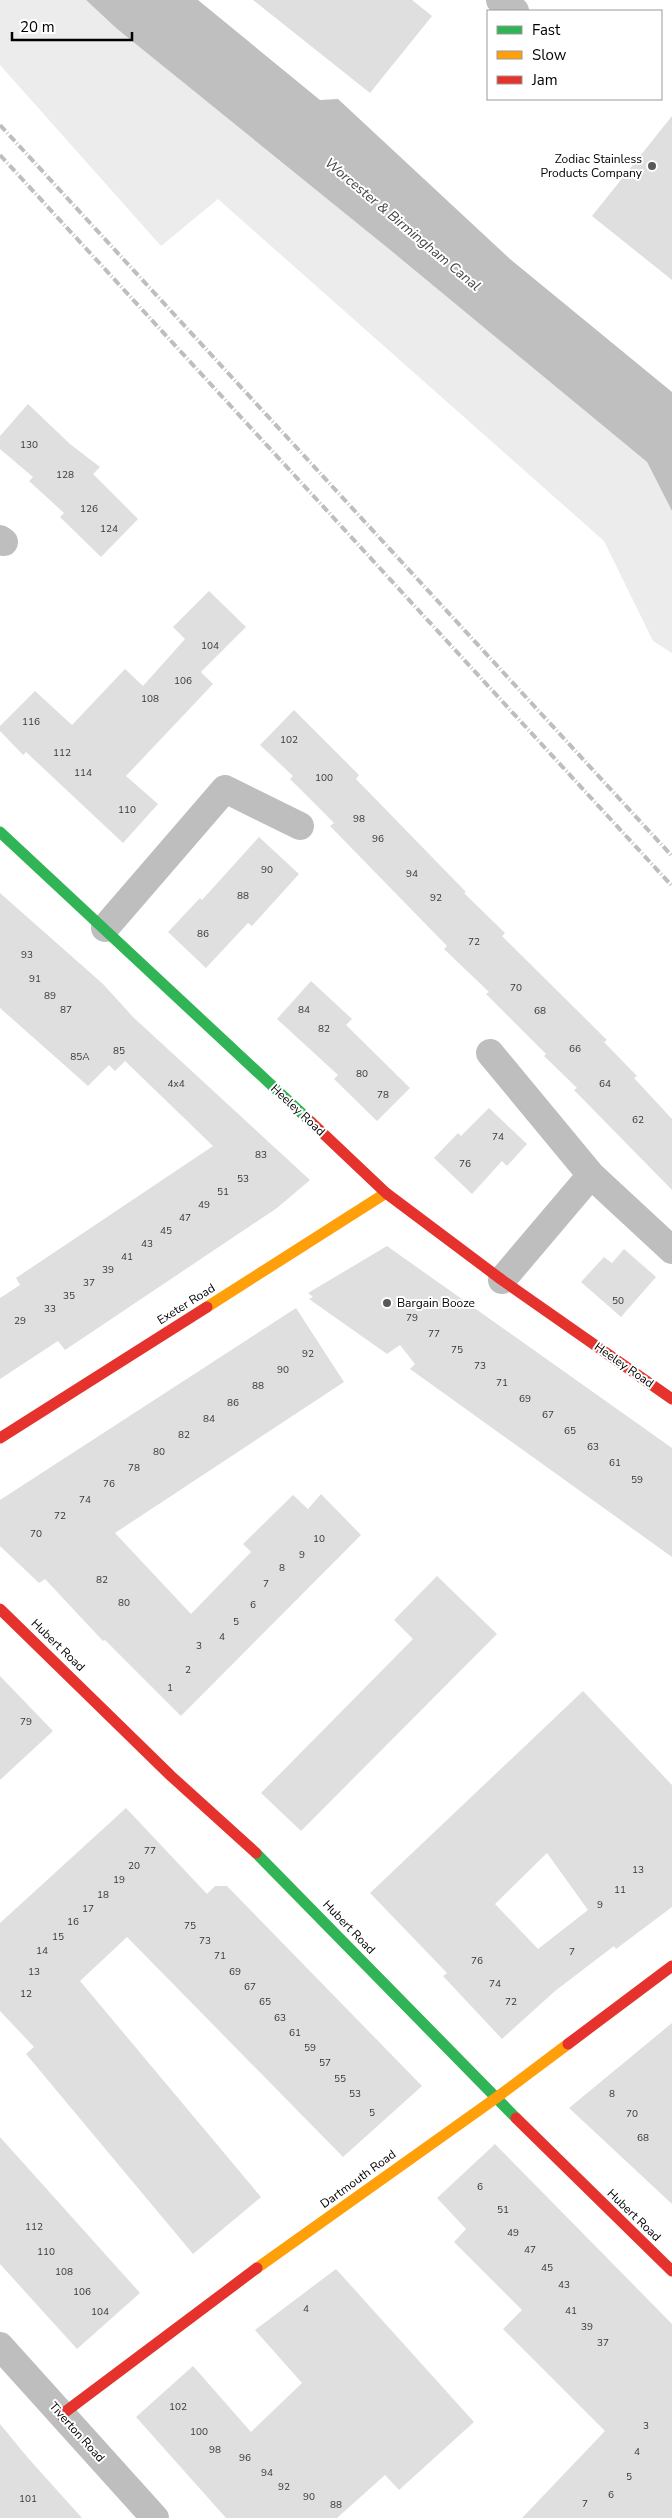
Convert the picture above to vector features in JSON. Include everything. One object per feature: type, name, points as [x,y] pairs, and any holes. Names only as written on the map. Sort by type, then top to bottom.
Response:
[{"type":"street","points":[[500,0],[514,10]]},
{"type":"street","points":[[105,928],[224,789],[300,826]]},
{"type":"street","name":"Heeley Road","points":[[0,832],[105,928],[386,1193],[502,1280],[672,1399]]},
{"type":"street","points":[[490,1053],[591,1175],[672,1250]]},
{"type":"street","points":[[502,1280],[591,1175]]},
{"type":"street","name":"Exeter Road","points":[[0,1438],[386,1193]]},
{"type":"street","name":"Hubert Road","points":[[0,1609],[171,1776],[244,1841],[303,1899],[496,2098],[672,2271]]},
{"type":"street","name":"Dartmouth Road","points":[[62,2415],[210,2301],[496,2098],[672,1966]]},
{"type":"street","name":"Tiverton Road","points":[[0,2346],[155,2518]]},
{"type":"shaded area","points":[[0,0],[86,0],[116,28],[389,249],[647,462],[672,511],[672,653],[653,641],[604,541],[218,199],[161,246],[0,65]]},
{"type":"water","name":"Worcester & Birmingham Canal","points":[[86,0],[198,0],[320,100],[338,99],[510,259],[672,392],[672,511],[647,462],[389,249],[116,28]]},
{"type":"building","points":[[253,0],[412,0],[432,16],[370,93]]},
{"type":"building","name":"Zodiac Stainless Products Company","points":[[672,116],[672,280],[592,216]]},
{"type":"building","points":[[28,404],[70,444],[100,467],[93,474],[138,519],[101,557],[60,517],[64,513],[29,481],[33,477],[0,449],[0,436]]},
{"type":"building","points":[[209,591],[246,627],[201,672],[213,684],[126,776],[158,804],[123,843],[26,752],[23,755],[0,731],[0,726],[35,691],[72,725],[125,669],[143,686],[185,639],[173,627]]},
{"type":"building","points":[[294,710],[359,775],[356,779],[466,892],[464,893],[505,933],[502,936],[607,1040],[604,1042],[637,1076],[634,1078],[672,1119],[672,1190],[574,1090],[577,1088],[486,994],[489,992],[444,949],[447,946],[330,826],[334,823],[290,779],[293,776],[260,745]]},
{"type":"building","points":[[259,837],[299,874],[252,926],[248,923],[206,968],[168,932],[200,898],[202,900]]},
{"type":"building","points":[[0,893],[103,984],[133,1017],[310,1180],[277,1208],[65,1350],[58,1341],[0,1379],[0,1298],[20,1285],[16,1278],[213,1146],[125,1061],[115,1071],[109,1065],[88,1086],[0,1008]]},
{"type":"building","points":[[311,981],[352,1019],[346,1025],[410,1088],[377,1121],[334,1079],[338,1075],[277,1019]]},
{"type":"building","points":[[489,1108],[527,1144],[507,1166],[502,1161],[472,1194],[434,1158],[458,1133],[461,1136]]},
{"type":"building","points":[[387,1246],[672,1448],[672,1557],[410,1369],[415,1364],[400,1345],[387,1354],[309,1299],[313,1297],[308,1293]]},
{"type":"building","points":[[624,1249],[656,1277],[621,1317],[581,1282],[604,1257],[612,1263]]},
{"type":"building","points":[[296,1308],[344,1382],[115,1533],[191,1614],[251,1552],[243,1544],[293,1495],[308,1509],[321,1494],[361,1535],[181,1716],[105,1640],[103,1641],[45,1579],[39,1583],[0,1546],[0,1500]]},
{"type":"building","points":[[437,1576],[497,1634],[301,1831],[261,1793],[413,1639],[394,1620]]},
{"type":"building","points":[[0,1676],[53,1731],[0,1780]]},
{"type":"building","points":[[583,1691],[672,1785],[672,1907],[616,1949],[614,1946],[555,1991],[502,2039],[443,1976],[447,1973],[370,1893]],"holes":[[[547,1853],[588,1910],[538,1949],[495,1904]]]},
{"type":"building","points":[[126,1808],[207,1894],[215,1886],[227,1886],[422,2086],[343,2157],[127,1937],[80,1981],[261,2197],[193,2254],[26,2054],[34,2047],[0,2011],[0,1923]]},
{"type":"building","points":[[672,2023],[672,2204],[569,2108]]},
{"type":"building","points":[[0,2137],[140,2293],[77,2349],[0,2264]]},
{"type":"building","points":[[495,2144],[672,2324],[672,2518],[522,2518],[605,2431],[503,2329],[522,2310],[454,2242],[466,2229],[437,2198]]},
{"type":"building","points":[[336,2269],[474,2422],[399,2490],[385,2475],[337,2518],[226,2518],[136,2417],[193,2366],[251,2432],[302,2383],[255,2330]]},
{"type":"building","points":[[0,2424],[28,2458],[82,2518],[0,2518]]},
{"type":"railway","points":[[0,125],[672,856]]},
{"type":"railway","points":[[0,155],[672,886]]},
{"type":"traffic: fast","points":[[0,832],[311,1122]]},
{"type":"traffic: fast","points":[[256,1853],[516,2118]]},
{"type":"traffic: slow","points":[[207,1307],[386,1193]]},
{"type":"traffic: slow","points":[[257,2268],[496,2098],[568,2044]]},
{"type":"traffic: jam","points":[[311,1122],[386,1193],[502,1280],[672,1399]]},
{"type":"traffic: jam","points":[[0,1438],[207,1307]]},
{"type":"traffic: jam","points":[[0,1609],[171,1776],[256,1853]]},
{"type":"traffic: jam","points":[[568,2044],[672,1966]]},
{"type":"traffic: jam","points":[[516,2118],[672,2271]]},
{"type":"traffic: jam","points":[[61,2415],[257,2268]]},
{"type":"place","name":"Zodiac Stainless Products Company","points":[[652,166]]},
{"type":"place","name":"Bargain Booze","points":[[387,1303]]}]
